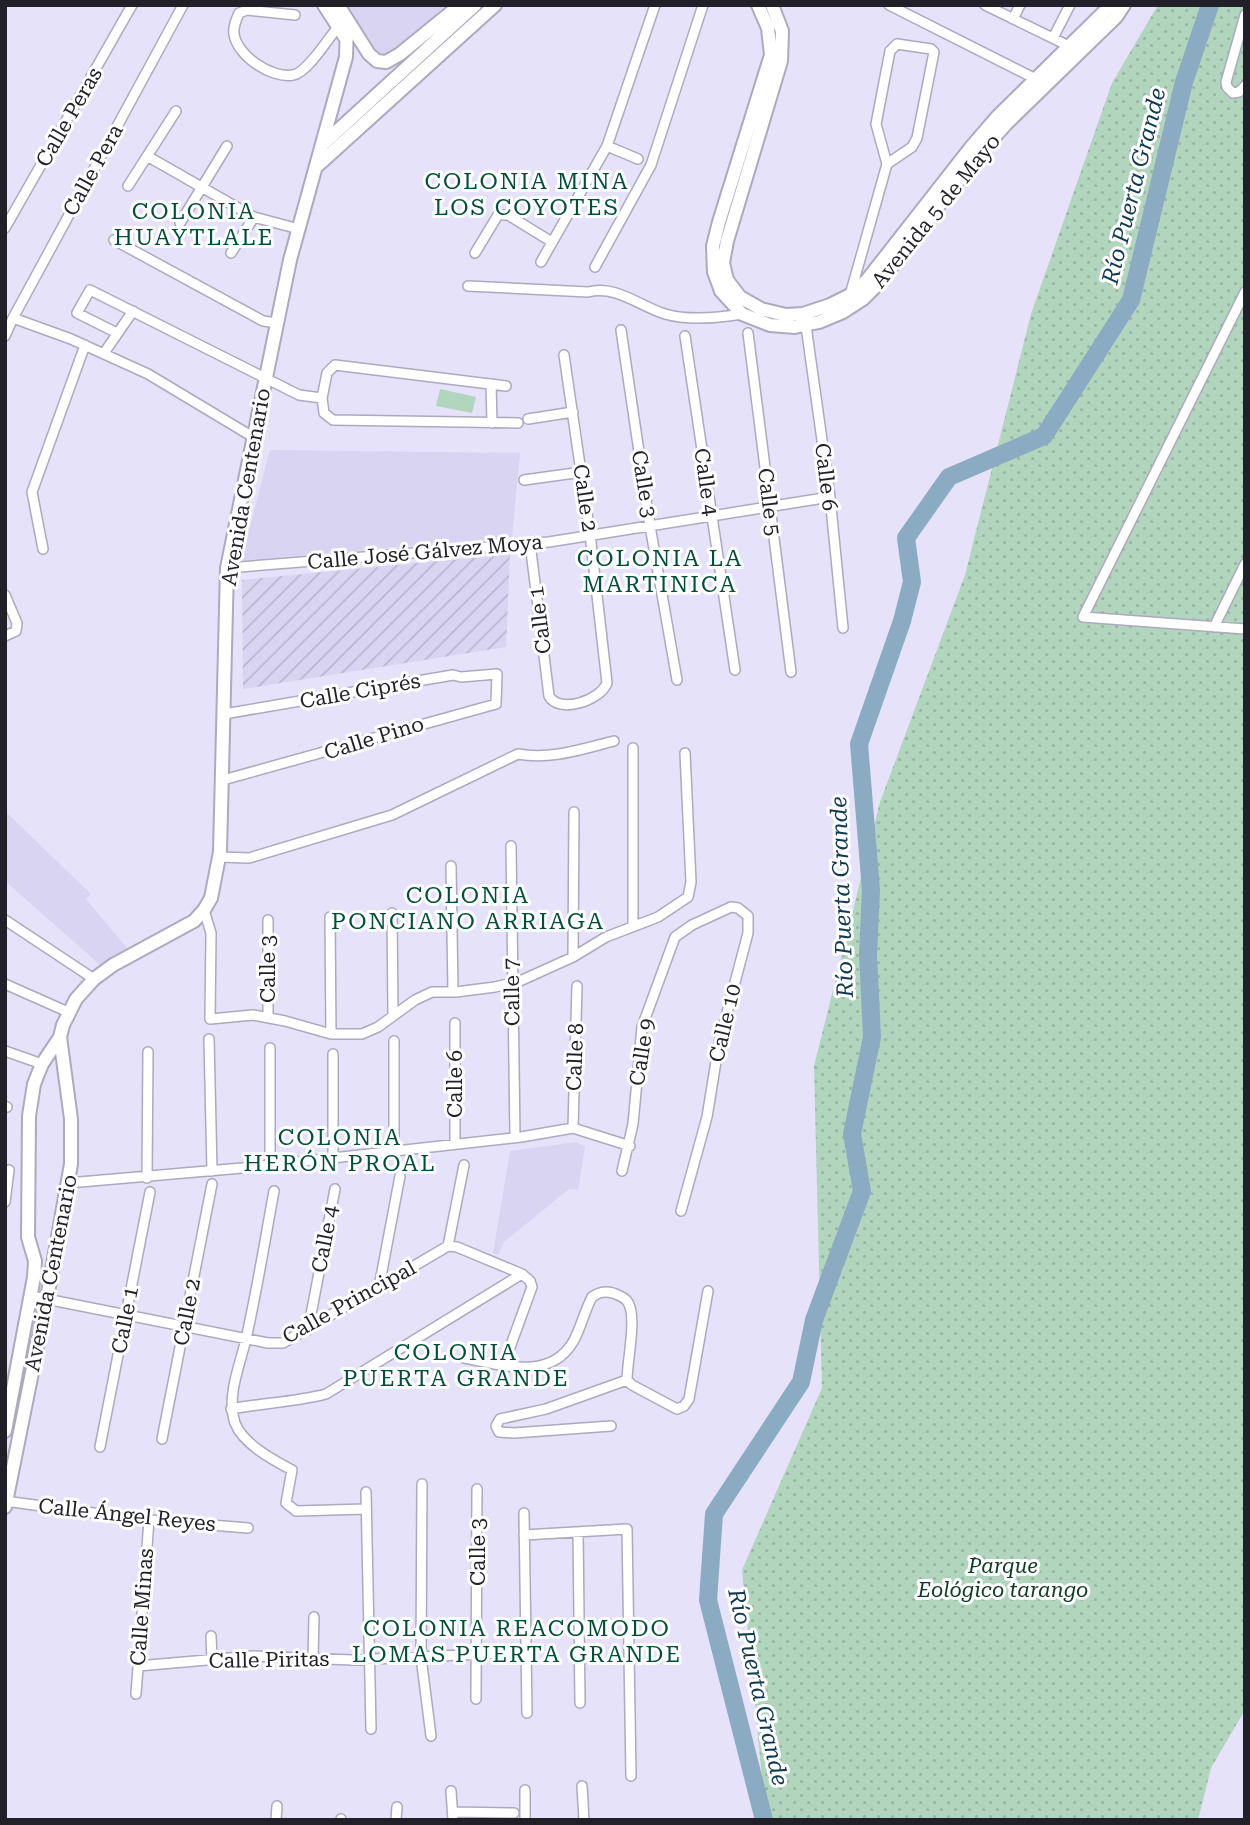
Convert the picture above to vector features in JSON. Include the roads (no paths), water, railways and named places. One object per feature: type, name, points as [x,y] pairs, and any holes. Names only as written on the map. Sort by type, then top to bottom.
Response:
[{"type":"main road","name":"Avenida Centenario","points":[[324,5],[342,25]]},
{"type":"main road","name":"Avenida Centenario","points":[[5,1431],[31,1296],[34,1261],[28,1237],[27,1173],[30,1097],[42,1064],[60,1037],[68,1012],[84,988],[120,961],[183,929],[204,910],[211,898],[219,855],[223,779],[227,568],[276,323],[346,57],[346,39],[338,5]]},
{"type":"main road","points":[[342,25],[377,61],[386,62],[400,54],[460,5]]},
{"type":"main road","points":[[322,145],[475,5]]},
{"type":"main road","points":[[316,167],[495,5]]},
{"type":"main road","name":"Avenida 5 de Mayo","points":[[758,5],[768,28],[771,55],[724,254],[725,275],[734,291],[747,302],[761,309],[786,315],[819,309],[850,295],[867,280],[998,117],[1116,17],[1125,5]]},
{"type":"main road","name":"Avenida 5 de Mayo","points":[[772,5],[782,31],[781,61],[713,246],[712,259],[721,291],[742,314],[770,325],[806,326],[843,312],[869,293],[979,154],[1111,5]]},
{"type":"main road","name":"Avenida Centenario","points":[[6,1503],[68,1183],[72,1130],[60,1037]]},
{"type":"main road","points":[[34,1261],[51,1264]]},
{"type":"street","name":"Calle Peras","points":[[5,228],[132,5]]},
{"type":"street","name":"Calle Pera","points":[[5,336],[183,5]]},
{"type":"street","points":[[541,262],[607,146],[655,5]]},
{"type":"street","points":[[595,267],[651,165],[703,5]]},
{"type":"street","points":[[889,5],[1042,82]]},
{"type":"street","points":[[985,5],[1071,47]]},
{"type":"street","points":[[1013,19],[1020,5]]},
{"type":"street","points":[[1054,38],[1070,5]]},
{"type":"street","points":[[295,15],[247,10],[239,13],[234,24],[234,36],[242,51],[260,66],[278,74],[293,75],[303,71],[342,25]]},
{"type":"street","points":[[1245,15],[1226,82],[1233,93],[1239,92],[1245,86]]},
{"type":"street","points":[[850,295],[887,164],[876,124],[890,51],[897,44],[931,49],[933,52],[917,138],[912,147],[887,164]]},
{"type":"street","points":[[128,186],[176,111]]},
{"type":"street","points":[[180,223],[227,146]]},
{"type":"street","points":[[607,146],[638,159]]},
{"type":"street","points":[[147,156],[254,217],[299,229]]},
{"type":"street","points":[[475,253],[498,215],[508,215],[552,242]]},
{"type":"street","points":[[231,253],[254,217]]},
{"type":"street","points":[[114,240],[263,321],[276,323]]},
{"type":"street","points":[[468,285],[618,293],[664,314],[681,317],[742,314]]},
{"type":"street","points":[[117,334],[77,313],[90,290],[299,395],[322,398]]},
{"type":"street","points":[[1245,292],[1083,617],[1245,629]]},
{"type":"street","points":[[104,353],[133,311]]},
{"type":"street","points":[[13,318],[85,345],[148,374],[253,437]]},
{"type":"street","name":"Calle 6","points":[[806,326],[830,497],[844,628]]},
{"type":"street","name":"Calle 3","points":[[621,330],[650,526],[677,680]]},
{"type":"street","name":"Calle 5","points":[[748,333],[791,672]]},
{"type":"street","name":"Calle 4","points":[[685,336],[735,670]]},
{"type":"street","points":[[43,549],[32,492],[85,345]]},
{"type":"street","name":"Calle 2","points":[[549,696],[553,703],[558,705],[588,701],[600,695],[607,683],[582,472],[564,355]]},
{"type":"street","points":[[506,386],[335,365],[327,373],[322,398],[324,413],[333,420],[518,423]]},
{"type":"street","points":[[491,384],[492,423]]},
{"type":"street","points":[[528,419],[573,412]]},
{"type":"street","points":[[524,480],[582,472]]},
{"type":"street","name":"Calle José Gálvez Moya","points":[[227,568],[530,543],[830,497]]},
{"type":"street","name":"Calle 1","points":[[530,543],[549,696]]},
{"type":"street","points":[[1214,626],[1245,564]]},
{"type":"street","points":[[5,595],[18,623],[16,631],[5,636]]},
{"type":"street","name":"Calle Ciprés","points":[[224,714],[453,675],[461,677],[497,674]]},
{"type":"street","name":"Calle Pino","points":[[223,779],[496,704],[497,674]]},
{"type":"street","points":[[219,855],[248,858],[392,816],[518,754],[535,757],[566,754],[614,741]]},
{"type":"street","points":[[633,926],[634,748]]},
{"type":"street","points":[[204,910],[211,933],[209,1018],[253,1015],[331,1034],[362,1034],[378,1027],[432,992],[453,992],[511,984],[573,957],[606,937],[658,917],[688,897],[691,882],[685,753]]},
{"type":"street","points":[[573,957],[574,812]]},
{"type":"street","name":"Calle 7","points":[[512,846],[511,984],[515,1137]]},
{"type":"street","points":[[451,866],[453,992]]},
{"type":"street","name":"Calle 10","points":[[675,937],[692,925],[732,907],[748,916],[748,933],[719,1043],[707,1117],[681,1211]]},
{"type":"street","points":[[392,913],[393,1015]]},
{"type":"street","points":[[330,917],[331,1034]]},
{"type":"street","points":[[5,920],[94,979]]},
{"type":"street","name":"Calle 3","points":[[268,920],[268,1017]]},
{"type":"street","name":"Calle 9","points":[[622,1171],[629,1146],[642,1027],[675,937]]},
{"type":"street","points":[[5,984],[68,1012]]},
{"type":"street","name":"Calle 8","points":[[573,1128],[577,986]]},
{"type":"street","name":"Calle 6","points":[[454,1023],[456,1144]]},
{"type":"street","points":[[209,1039],[212,1171]]},
{"type":"street","points":[[394,1041],[394,1151]]},
{"type":"street","points":[[270,1048],[270,1165]]},
{"type":"street","points":[[5,1051],[42,1064]]},
{"type":"street","points":[[147,1178],[148,1052]]},
{"type":"street","points":[[332,1054],[333,1158]]},
{"type":"street","points":[[68,1183],[270,1165],[573,1128],[629,1146]]},
{"type":"street","points":[[464,1165],[447,1246],[457,1247],[522,1274],[530,1280],[532,1287],[504,1364]]},
{"type":"street","points":[[5,1202],[7,1170],[27,1173]]},
{"type":"street","points":[[379,1287],[400,1176]]},
{"type":"street","name":"Calle 2","points":[[162,1440],[212,1184]]},
{"type":"street","name":"Calle 4","points":[[308,1329],[335,1189]]},
{"type":"street","points":[[274,1191],[231,1409],[236,1426],[262,1455],[292,1470],[286,1503],[290,1509],[366,1509]]},
{"type":"street","name":"Calle 1","points":[[100,1447],[149,1192]]},
{"type":"street","name":"Calle Principal","points":[[31,1296],[246,1339],[283,1343],[447,1246]]},
{"type":"street","points":[[231,1409],[262,1403],[299,1401],[326,1394],[522,1274]]},
{"type":"street","points":[[464,1358],[524,1369],[537,1368],[561,1357],[572,1345],[592,1297],[598,1292],[608,1292],[629,1302],[632,1315],[627,1380],[677,1409],[684,1406],[689,1399],[708,1291]]},
{"type":"street","points":[[611,1426],[514,1433],[499,1432],[496,1426],[500,1419],[546,1409],[627,1380]]},
{"type":"street","points":[[422,1484],[421,1657],[431,1736]]},
{"type":"street","name":"Calle 3","points":[[476,1699],[477,1489]]},
{"type":"street","points":[[366,1492],[371,1729]]},
{"type":"street","name":"Calle Ángel Reyes","points":[[6,1503],[149,1520],[248,1528]]},
{"type":"street","points":[[524,1513],[527,1713]]},
{"type":"street","name":"Calle Minas","points":[[136,1694],[149,1520]]},
{"type":"street","points":[[524,1535],[627,1529],[631,1776]]},
{"type":"street","points":[[578,1532],[580,1703]]},
{"type":"street","points":[[313,1658],[314,1617]]},
{"type":"street","points":[[211,1636],[212,1660]]},
{"type":"street","name":"Calle Piritas","points":[[138,1666],[253,1657],[369,1659],[527,1652]]},
{"type":"street","points":[[582,1786],[584,1820]]},
{"type":"street","points":[[525,1790],[525,1820]]},
{"type":"street","points":[[451,1791],[453,1816],[514,1813]]},
{"type":"street","points":[[276,1820],[277,1806]]},
{"type":"street","points":[[396,1820],[397,1807]]},
{"type":"waterway","name":"Río Puerta Grande","points":[[764,1820],[708,1600],[714,1514],[801,1382],[814,1320],[862,1191],[852,1134],[872,1037],[868,954],[871,890],[859,744],[902,621],[912,582],[906,538],[949,477],[1044,436],[1131,300],[1184,82],[1210,5]]},
{"type":"district","name":"COLONIA MINA LOS COYOTES","points":[[527,194]]},
{"type":"district","name":"COLONIA HUAYTLALE","points":[[194,224]]},
{"type":"district","name":"COLONIA LA MARTINICA","points":[[660,571]]},
{"type":"district","name":"COLONIA PONCIANO ARRIAGA","points":[[468,908]]},
{"type":"district","name":"COLONIA HERÓN PROAL","points":[[340,1150]]},
{"type":"district","name":"COLONIA PUERTA GRANDE","points":[[456,1365]]},
{"type":"district","name":"COLONIA REACOMODO LOMAS PUERTA GRANDE","points":[[517,1641]]},
{"type":"park label","name":"´Parque Eológico tarango","points":[[1003,1578]]}]
